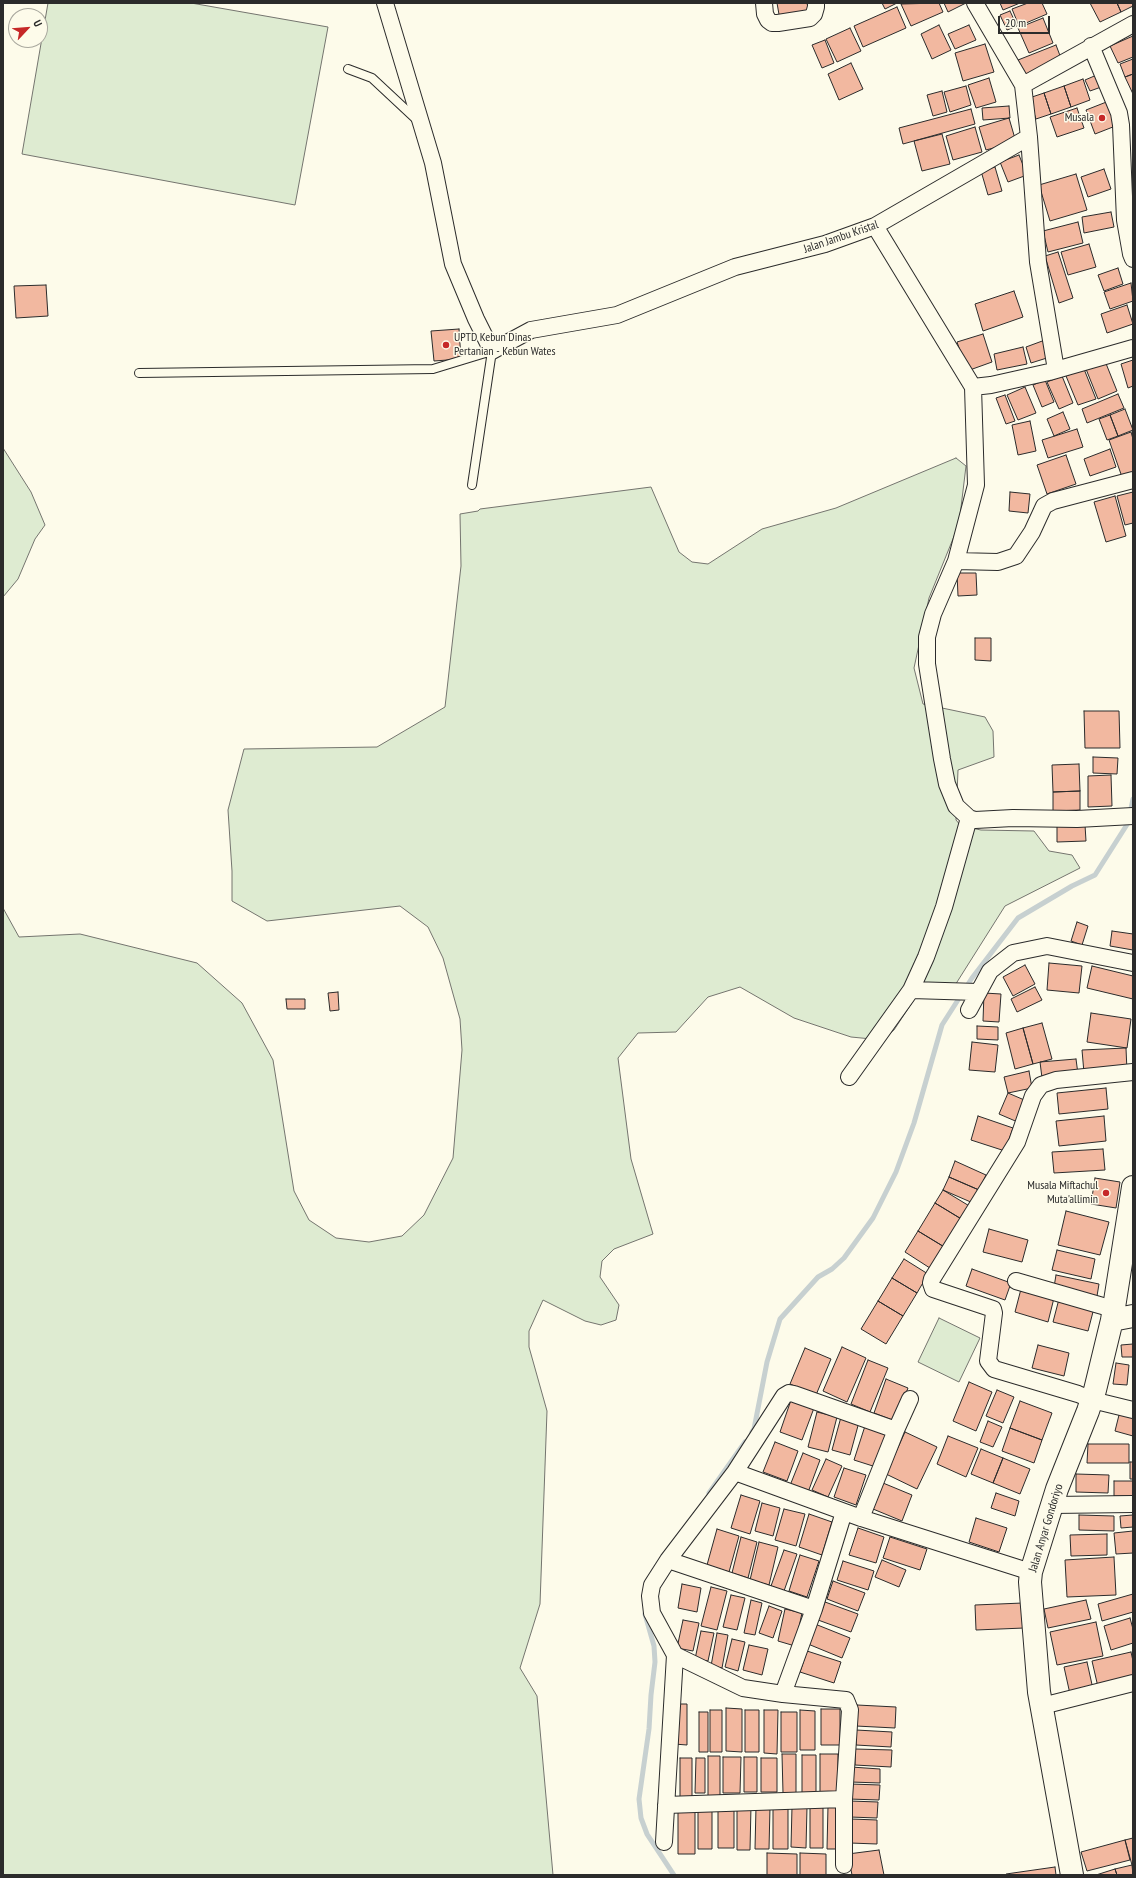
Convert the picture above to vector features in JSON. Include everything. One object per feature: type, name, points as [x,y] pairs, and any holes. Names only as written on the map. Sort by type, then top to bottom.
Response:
[{"type":"street","points":[[385,3],[432,163],[453,264],[476,319],[492,351]]},
{"type":"street","points":[[764,3],[765,14],[768,20],[772,23],[810,18],[814,14],[816,3]]},
{"type":"street","points":[[975,3],[1023,85],[1029,137],[1038,262],[1056,370]]},
{"type":"street","points":[[1023,85],[1133,24]]},
{"type":"street","points":[[1091,46],[1120,119],[1125,220],[1133,259]]},
{"type":"street","name":"Jalan Jambu Kristal","points":[[492,351],[531,330],[617,315],[735,267],[825,244],[875,226],[1029,137]]},
{"type":"street","points":[[875,226],[973,387],[976,485],[956,561],[933,614],[927,637],[927,664],[947,784],[956,806],[969,818],[983,820],[1013,818],[1077,819],[1133,816]]},
{"type":"street","points":[[973,387],[991,385],[1056,370],[1133,348]]},
{"type":"street","points":[[956,561],[998,562],[1016,556],[1032,532],[1044,506],[1053,501],[1133,480]]},
{"type":"street","points":[[849,1077],[911,990],[926,957],[944,907],[969,818]]},
{"type":"street","points":[[969,1010],[974,992],[990,971],[1013,953],[1047,946],[1133,963]]},
{"type":"street","points":[[911,990],[974,992]]},
{"type":"street","points":[[1133,1072],[1056,1080],[1041,1085],[1033,1096],[1017,1142],[932,1279],[931,1283],[933,1290],[993,1308],[994,1313],[988,1361],[994,1369],[1078,1394],[1092,1400],[1133,1410]]},
{"type":"street","name":"Jalan Anyar Gondoriyo","points":[[1072,1875],[1042,1706],[1031,1590],[1031,1572],[1052,1505],[1092,1400],[1112,1314],[1133,1187]]},
{"type":"street","points":[[1016,1281],[1112,1314],[1133,1316]]},
{"type":"street","points":[[664,1842],[675,1655],[652,1613],[650,1596],[652,1585],[668,1560],[735,1472],[784,1396],[789,1393],[896,1430]]},
{"type":"street","points":[[861,1518],[896,1430],[910,1400]]},
{"type":"street","points":[[735,1472],[861,1518],[1031,1572]]},
{"type":"street","points":[[1052,1505],[1133,1504]]},
{"type":"street","points":[[783,1694],[814,1609],[844,1512]]},
{"type":"street","points":[[668,1560],[814,1609]]},
{"type":"street","points":[[675,1655],[742,1688],[783,1694],[843,1699],[849,1705],[850,1710],[844,1799],[844,1865]]},
{"type":"street","points":[[1042,1706],[1133,1683]]},
{"type":"street","points":[[666,1805],[844,1799]]},
{"type":"lane","points":[[348,69],[372,78],[421,123]]},
{"type":"lane","points":[[139,373],[433,369],[492,351],[472,485]]},
{"type":"green space","points":[[48,3],[191,3],[328,27],[295,205],[22,154],[40,48],[48,48]]},
{"type":"green space","points":[[3,448],[31,492],[45,525],[35,539],[18,579],[3,597]]},
{"type":"green space","points":[[956,458],[966,466],[959,524],[929,598],[914,668],[923,704],[985,717],[993,731],[994,757],[958,770],[956,820],[961,826],[981,830],[1034,831],[1049,851],[1072,855],[1080,868],[1005,906],[952,990],[921,989],[894,1030],[882,1040],[851,1037],[794,1018],[740,987],[708,997],[676,1032],[638,1033],[618,1058],[631,1159],[653,1234],[614,1249],[602,1261],[600,1277],[619,1305],[616,1320],[601,1325],[585,1321],[543,1300],[529,1331],[529,1347],[547,1411],[540,1604],[520,1668],[537,1696],[553,1875],[3,1875],[3,908],[19,937],[80,934],[197,963],[242,1003],[273,1060],[294,1191],[309,1220],[336,1238],[369,1242],[402,1236],[424,1215],[453,1158],[462,1050],[460,1019],[443,958],[428,927],[400,906],[267,921],[232,901],[232,871],[228,810],[244,749],[377,747],[445,707],[461,566],[460,514],[478,511],[480,509],[651,487],[679,552],[692,562],[708,564],[762,529],[836,508]]},
{"type":"green space","points":[[939,1318],[980,1338],[959,1382],[918,1362]]},
{"type":"building","points":[[777,3],[807,3],[809,14],[780,20]]},
{"type":"building","points":[[882,3],[897,3],[885,9]]},
{"type":"building","points":[[939,3],[943,12],[911,26],[901,4]]},
{"type":"building","points":[[944,3],[966,3],[948,12]]},
{"type":"building","points":[[1000,3],[1020,3],[1003,10]]},
{"type":"building","points":[[1028,3],[1042,3],[1047,14],[1019,26],[1012,9]]},
{"type":"building","points":[[1090,3],[1117,3],[1121,12],[1100,22]]},
{"type":"building","points":[[1117,3],[1133,3],[1133,6],[1121,12]]},
{"type":"building","points":[[897,7],[906,28],[863,47],[854,26]]},
{"type":"building","points":[[1010,11],[1017,26],[1007,30],[1000,15]]},
{"type":"building","points":[[1043,18],[1053,43],[1029,53],[1018,28]]},
{"type":"building","points":[[939,25],[951,50],[932,59],[921,34]]},
{"type":"building","points":[[969,25],[976,40],[955,49],[948,34]]},
{"type":"building","points":[[850,28],[861,51],[837,62],[826,39]]},
{"type":"building","points":[[1133,36],[1133,57],[1118,63],[1110,46]]},
{"type":"building","points":[[825,40],[834,63],[822,68],[812,45]]},
{"type":"building","points":[[985,44],[994,72],[963,81],[955,53]]},
{"type":"building","points":[[1056,45],[1062,61],[1024,76],[1018,60]]},
{"type":"building","points":[[1133,59],[1133,74],[1125,77],[1120,64]]},
{"type":"building","points":[[851,63],[863,89],[839,100],[828,74]]},
{"type":"building","points":[[1099,74],[1104,86],[1090,91],[1085,80]]},
{"type":"building","points":[[1133,74],[1133,94],[1125,77]]},
{"type":"building","points":[[989,78],[996,102],[976,108],[968,85]]},
{"type":"building","points":[[1083,79],[1090,100],[1071,107],[1064,86]]},
{"type":"building","points":[[966,86],[971,105],[950,112],[944,92]]},
{"type":"building","points":[[1064,86],[1071,107],[1051,114],[1044,93]]},
{"type":"building","points":[[942,91],[947,112],[933,116],[927,95]]},
{"type":"building","points":[[1044,93],[1051,114],[1036,119],[1029,98]]},
{"type":"building","name":"Musala","points":[[1109,101],[1118,125],[1095,134],[1086,110]]},
{"type":"building","points":[[1009,106],[1010,118],[983,120],[982,108]]},
{"type":"building","points":[[1077,108],[1084,128],[1057,137],[1050,117]]},
{"type":"building","points":[[971,109],[975,124],[903,144],[899,128]]},
{"type":"building","points":[[1009,118],[1016,142],[986,150],[979,127]]},
{"type":"building","points":[[975,127],[982,152],[953,160],[946,136]]},
{"type":"building","points":[[942,134],[950,164],[922,171],[914,141]]},
{"type":"building","points":[[1019,155],[1027,175],[1008,182],[1000,162]]},
{"type":"building","points":[[995,167],[1002,191],[988,195],[981,171]]},
{"type":"building","points":[[1104,169],[1111,189],[1088,197],[1081,177]]},
{"type":"building","points":[[1076,174],[1087,210],[1050,221],[1039,185]]},
{"type":"building","points":[[1111,212],[1114,227],[1084,233],[1082,217]]},
{"type":"building","points":[[1078,222],[1083,243],[1048,252],[1043,231]]},
{"type":"building","points":[[1089,244],[1096,267],[1068,275],[1061,252]]},
{"type":"building","points":[[1058,252],[1073,298],[1059,303],[1045,256]]},
{"type":"building","points":[[1118,268],[1123,284],[1104,291],[1098,275]]},
{"type":"building","points":[[1131,283],[1133,301],[1110,309],[1104,292]]},
{"type":"building","points":[[46,285],[48,316],[16,318],[14,286]]},
{"type":"building","points":[[1014,291],[1023,317],[983,331],[975,304]]},
{"type":"building","points":[[1127,305],[1133,324],[1107,333],[1101,314]]},
{"type":"building","name":"UPTD Kebun Dinas Pertanian - Kebun Wates","points":[[459,329],[461,359],[434,361],[431,331]]},
{"type":"building","points":[[983,334],[992,362],[967,371],[957,342]]},
{"type":"building","points":[[1045,340],[1050,357],[1031,363],[1026,347]]},
{"type":"building","points":[[1023,347],[1027,364],[997,370],[994,354]]},
{"type":"building","points":[[1133,360],[1133,386],[1128,388],[1121,364]]},
{"type":"building","points":[[1105,361],[1117,391],[1098,399],[1086,369]]},
{"type":"building","points":[[1084,369],[1096,399],[1078,405],[1066,376]]},
{"type":"building","points":[[1062,376],[1073,403],[1059,409],[1047,382]]},
{"type":"building","points":[[1045,380],[1054,402],[1042,407],[1033,385]]},
{"type":"building","points":[[1025,387],[1036,413],[1018,420],[1007,395]]},
{"type":"building","points":[[1118,394],[1124,408],[1087,423],[1082,409]]},
{"type":"building","points":[[1005,395],[1015,421],[1006,424],[996,398]]},
{"type":"building","points":[[1125,409],[1133,430],[1118,436],[1110,415]]},
{"type":"building","points":[[1063,412],[1070,429],[1054,436],[1047,419]]},
{"type":"building","points":[[1110,415],[1118,436],[1107,440],[1099,419]]},
{"type":"building","points":[[1030,421],[1036,451],[1018,455],[1012,425]]},
{"type":"building","points":[[1077,429],[1083,447],[1048,458],[1042,440]]},
{"type":"building","points":[[1131,432],[1133,439],[1133,473],[1122,477],[1109,440]]},
{"type":"building","points":[[1110,449],[1116,467],[1090,476],[1084,459]]},
{"type":"building","points":[[1066,455],[1076,484],[1047,494],[1037,465]]},
{"type":"building","points":[[1010,492],[1030,494],[1028,513],[1009,511]]},
{"type":"building","points":[[1133,492],[1133,523],[1125,525],[1117,496]]},
{"type":"building","points":[[1115,496],[1126,536],[1106,542],[1094,502]]},
{"type":"building","points":[[957,573],[976,573],[977,595],[958,596]]},
{"type":"building","points":[[975,638],[991,638],[991,661],[975,660]]},
{"type":"building","points":[[1084,711],[1119,711],[1120,748],[1085,748]]},
{"type":"building","points":[[1093,757],[1118,758],[1117,774],[1093,773]]},
{"type":"building","points":[[1079,764],[1080,791],[1053,792],[1052,765]]},
{"type":"building","points":[[1111,775],[1112,806],[1088,807],[1088,776]]},
{"type":"building","points":[[1080,791],[1080,810],[1053,811],[1053,792]]},
{"type":"building","points":[[1057,825],[1085,825],[1086,841],[1057,842]]},
{"type":"building","points":[[1077,922],[1088,926],[1082,945],[1071,941]]},
{"type":"building","points":[[1112,931],[1133,934],[1133,950],[1110,946]]},
{"type":"building","points":[[1049,963],[1082,966],[1079,993],[1047,990]]},
{"type":"building","points":[[1025,965],[1035,984],[1013,996],[1003,977]]},
{"type":"building","points":[[1092,966],[1133,976],[1133,999],[1087,988]]},
{"type":"building","points":[[1035,987],[1042,1000],[1017,1012],[1011,999]]},
{"type":"building","points":[[338,992],[339,1010],[330,1011],[328,993]]},
{"type":"building","points":[[984,993],[1001,994],[999,1022],[983,1021]]},
{"type":"building","points":[[286,999],[305,999],[305,1009],[287,1009]]},
{"type":"building","points":[[1091,1013],[1131,1019],[1127,1048],[1087,1042]]},
{"type":"building","points":[[1042,1023],[1052,1059],[1033,1064],[1023,1028]]},
{"type":"building","points":[[977,1026],[998,1027],[998,1040],[977,1039]]},
{"type":"building","points":[[1023,1028],[1033,1064],[1015,1069],[1006,1033]]},
{"type":"building","points":[[972,1042],[998,1045],[995,1072],[969,1070]]},
{"type":"building","points":[[1126,1048],[1127,1071],[1084,1073],[1082,1050]]},
{"type":"building","points":[[1076,1059],[1078,1074],[1042,1078],[1040,1062]]},
{"type":"building","points":[[1029,1071],[1032,1088],[1008,1093],[1004,1077]]},
{"type":"building","points":[[1106,1088],[1108,1109],[1059,1114],[1057,1093]]},
{"type":"building","points":[[1008,1093],[1029,1102],[1020,1123],[999,1114]]},
{"type":"building","points":[[978,1116],[1013,1128],[1005,1151],[971,1140]]},
{"type":"building","points":[[1104,1116],[1106,1141],[1059,1146],[1056,1121]]},
{"type":"building","points":[[1103,1149],[1105,1170],[1054,1173],[1052,1152]]},
{"type":"building","points":[[955,1161],[986,1175],[979,1190],[949,1177]]},
{"type":"building","points":[[949,1177],[979,1190],[973,1203],[943,1190]]},
{"type":"building","name":"Musala Miftachul Muta'allimin","points":[[1095,1178],[1120,1182],[1116,1208],[1091,1204]]},
{"type":"building","points":[[943,1190],[971,1207],[963,1220],[935,1203]]},
{"type":"building","points":[[935,1203],[963,1220],[946,1248],[918,1231]]},
{"type":"building","points":[[1066,1211],[1109,1222],[1100,1255],[1058,1245]]},
{"type":"building","points":[[989,1229],[1028,1240],[1022,1262],[983,1252]]},
{"type":"building","points":[[918,1231],[946,1248],[933,1270],[905,1252]]},
{"type":"building","points":[[1057,1250],[1095,1259],[1091,1279],[1052,1270]]},
{"type":"building","points":[[904,1259],[928,1274],[917,1293],[892,1278]]},
{"type":"building","points":[[972,1269],[1011,1283],[1005,1300],[966,1286]]},
{"type":"building","points":[[1056,1275],[1099,1284],[1097,1296],[1054,1287]]},
{"type":"building","points":[[892,1278],[917,1293],[903,1316],[878,1301]]},
{"type":"building","points":[[1021,1289],[1054,1298],[1048,1322],[1015,1312]]},
{"type":"building","points":[[1059,1299],[1094,1308],[1088,1331],[1053,1322]]},
{"type":"building","points":[[878,1301],[903,1316],[886,1344],[861,1329]]},
{"type":"building","points":[[1133,1344],[1133,1357],[1122,1357],[1121,1345]]},
{"type":"building","points":[[1038,1345],[1069,1353],[1064,1376],[1032,1368]]},
{"type":"building","points":[[842,1347],[866,1358],[847,1402],[823,1391]]},
{"type":"building","points":[[805,1348],[831,1359],[816,1395],[790,1384]]},
{"type":"building","points":[[868,1360],[888,1368],[870,1412],[851,1404]]},
{"type":"building","points":[[1116,1363],[1129,1365],[1127,1385],[1113,1384]]},
{"type":"building","points":[[886,1379],[908,1388],[895,1421],[874,1413]]},
{"type":"building","points":[[969,1382],[992,1392],[976,1431],[953,1421]]},
{"type":"building","points":[[997,1390],[1014,1397],[1003,1423],[986,1416]]},
{"type":"building","points":[[791,1400],[814,1408],[802,1440],[780,1432]]},
{"type":"building","points":[[1020,1401],[1052,1413],[1042,1440],[1010,1428]]},
{"type":"building","points":[[1120,1411],[1133,1414],[1133,1436],[1115,1431]]},
{"type":"building","points":[[817,1412],[837,1417],[828,1452],[808,1447]]},
{"type":"building","points":[[841,1417],[859,1422],[850,1455],[832,1450]]},
{"type":"building","points":[[988,1421],[1002,1427],[993,1447],[980,1442]]},
{"type":"building","points":[[865,1426],[887,1433],[876,1467],[854,1460]]},
{"type":"building","points":[[1010,1428],[1042,1440],[1034,1463],[1002,1451]]},
{"type":"building","points":[[905,1432],[937,1447],[917,1489],[886,1474]]},
{"type":"building","points":[[948,1436],[978,1448],[966,1477],[937,1464]]},
{"type":"building","points":[[775,1442],[798,1451],[787,1481],[763,1472]]},
{"type":"building","points":[[1088,1444],[1129,1444],[1129,1463],[1087,1463]]},
{"type":"building","points":[[981,1449],[1003,1458],[993,1483],[971,1474]]},
{"type":"building","points":[[803,1453],[820,1460],[807,1495],[789,1488]]},
{"type":"building","points":[[1003,1458],[1030,1469],[1020,1494],[993,1483]]},
{"type":"building","points":[[826,1459],[842,1466],[828,1497],[812,1490]]},
{"type":"building","points":[[1130,1462],[1133,1462],[1133,1479],[1130,1479]]},
{"type":"building","points":[[844,1468],[866,1475],[856,1505],[834,1497]]},
{"type":"building","points":[[1076,1474],[1109,1475],[1108,1493],[1076,1492]]},
{"type":"building","points":[[1114,1481],[1133,1481],[1133,1496],[1114,1496]]},
{"type":"building","points":[[883,1483],[912,1495],[902,1521],[873,1509]]},
{"type":"building","points":[[996,1493],[1019,1501],[1015,1516],[991,1508]]},
{"type":"building","points":[[741,1495],[760,1501],[750,1534],[731,1528]]},
{"type":"building","points":[[762,1503],[780,1508],[773,1536],[755,1531]]},
{"type":"building","points":[[784,1509],[805,1514],[796,1546],[775,1540]]},
{"type":"building","points":[[809,1514],[832,1522],[822,1555],[799,1547]]},
{"type":"building","points":[[1079,1515],[1114,1516],[1114,1531],[1079,1530]]},
{"type":"building","points":[[1133,1515],[1133,1527],[1121,1528],[1120,1516]]},
{"type":"building","points":[[976,1518],[1007,1528],[999,1552],[969,1542]]},
{"type":"building","points":[[858,1528],[884,1537],[876,1563],[849,1555]]},
{"type":"building","points":[[717,1529],[739,1536],[729,1572],[707,1565]]},
{"type":"building","points":[[1133,1531],[1133,1553],[1116,1554],[1114,1533]]},
{"type":"building","points":[[1107,1534],[1107,1555],[1071,1556],[1070,1535]]},
{"type":"building","points":[[741,1537],[757,1542],[748,1578],[732,1573]]},
{"type":"building","points":[[890,1537],[927,1549],[920,1570],[883,1558]]},
{"type":"building","points":[[759,1542],[778,1547],[769,1585],[750,1580]]},
{"type":"building","points":[[784,1550],[797,1554],[784,1591],[771,1586]]},
{"type":"building","points":[[800,1555],[819,1561],[807,1597],[789,1591]]},
{"type":"building","points":[[1114,1557],[1116,1595],[1067,1597],[1065,1560]]},
{"type":"building","points":[[882,1560],[906,1570],[899,1587],[875,1577]]},
{"type":"building","points":[[843,1561],[874,1571],[868,1590],[837,1580]]},
{"type":"building","points":[[833,1581],[865,1593],[858,1611],[827,1599]]},
{"type":"building","points":[[682,1584],[701,1588],[697,1612],[678,1608]]},
{"type":"building","points":[[711,1587],[727,1591],[717,1630],[701,1626]]},
{"type":"building","points":[[1133,1594],[1133,1612],[1102,1621],[1098,1604]]},
{"type":"building","points":[[731,1595],[745,1598],[737,1630],[723,1627]]},
{"type":"building","points":[[751,1600],[762,1603],[755,1635],[744,1633]]},
{"type":"building","points":[[1086,1600],[1091,1619],[1048,1628],[1044,1609]]},
{"type":"building","points":[[825,1602],[858,1614],[851,1632],[818,1620]]},
{"type":"building","points":[[1023,1603],[1024,1628],[976,1630],[975,1605]]},
{"type":"building","points":[[769,1606],[782,1611],[773,1638],[759,1633]]},
{"type":"building","points":[[785,1609],[802,1613],[795,1646],[778,1641]]},
{"type":"building","points":[[1130,1618],[1133,1629],[1133,1643],[1111,1650],[1104,1626]]},
{"type":"building","points":[[683,1620],[699,1623],[693,1651],[677,1648]]},
{"type":"building","points":[[1096,1622],[1103,1656],[1057,1665],[1050,1632]]},
{"type":"building","points":[[815,1624],[850,1638],[842,1658],[808,1644]]},
{"type":"building","points":[[701,1631],[714,1633],[708,1661],[695,1659]]},
{"type":"building","points":[[717,1633],[728,1635],[722,1668],[711,1666]]},
{"type":"building","points":[[732,1639],[745,1642],[738,1671],[725,1667]]},
{"type":"building","points":[[749,1645],[768,1649],[762,1675],[743,1670]]},
{"type":"building","points":[[807,1651],[841,1662],[834,1683],[800,1672]]},
{"type":"building","points":[[1131,1652],[1133,1661],[1133,1679],[1098,1687],[1092,1661]]},
{"type":"building","points":[[1087,1662],[1093,1689],[1070,1694],[1064,1667]]},
{"type":"building","points":[[674,1704],[687,1704],[687,1745],[674,1744]]},
{"type":"building","points":[[857,1705],[896,1707],[895,1728],[856,1726]]},
{"type":"building","points":[[726,1708],[742,1709],[742,1752],[726,1751]]},
{"type":"building","points":[[821,1709],[840,1709],[840,1745],[821,1745]]},
{"type":"building","points":[[710,1710],[722,1710],[722,1752],[710,1752]]},
{"type":"building","points":[[745,1710],[759,1710],[759,1752],[745,1752]]},
{"type":"building","points":[[764,1710],[778,1710],[777,1754],[764,1753]]},
{"type":"building","points":[[800,1710],[815,1711],[815,1750],[800,1750]]},
{"type":"building","points":[[699,1712],[708,1712],[708,1752],[699,1752]]},
{"type":"building","points":[[781,1712],[797,1712],[797,1752],[781,1752]]},
{"type":"building","points":[[856,1730],[892,1732],[891,1747],[856,1745]]},
{"type":"building","points":[[855,1749],[892,1750],[891,1767],[855,1765]]},
{"type":"building","points":[[782,1754],[796,1754],[796,1793],[783,1793]]},
{"type":"building","points":[[820,1754],[838,1754],[838,1792],[820,1792]]},
{"type":"building","points":[[802,1755],[816,1755],[816,1796],[802,1796]]},
{"type":"building","points":[[708,1756],[720,1756],[720,1796],[708,1796]]},
{"type":"building","points":[[723,1757],[741,1757],[740,1793],[723,1793]]},
{"type":"building","points":[[744,1757],[757,1757],[757,1792],[744,1792]]},
{"type":"building","points":[[680,1758],[692,1758],[692,1797],[680,1797]]},
{"type":"building","points":[[696,1758],[705,1758],[705,1793],[695,1793]]},
{"type":"building","points":[[761,1758],[777,1758],[777,1792],[761,1792]]},
{"type":"building","points":[[851,1767],[880,1769],[880,1783],[851,1782]]},
{"type":"building","points":[[850,1784],[880,1785],[879,1800],[849,1799]]},
{"type":"building","points":[[850,1801],[878,1802],[877,1818],[850,1817]]},
{"type":"building","points":[[737,1806],[751,1806],[750,1850],[737,1850]]},
{"type":"building","points":[[810,1806],[823,1806],[823,1848],[810,1848]]},
{"type":"building","points":[[828,1806],[838,1807],[838,1849],[827,1849]]},
{"type":"building","points":[[756,1807],[770,1807],[769,1849],[755,1849]]},
{"type":"building","points":[[792,1807],[807,1807],[806,1848],[791,1847]]},
{"type":"building","points":[[718,1808],[734,1808],[734,1848],[718,1848]]},
{"type":"building","points":[[773,1808],[788,1808],[788,1849],[773,1849]]},
{"type":"building","points":[[698,1809],[712,1809],[712,1849],[698,1849]]},
{"type":"building","points":[[678,1810],[695,1811],[695,1854],[678,1854]]},
{"type":"building","points":[[851,1819],[877,1820],[877,1844],[850,1843]]},
{"type":"building","points":[[1133,1838],[1133,1865],[1132,1865],[1125,1840]]},
{"type":"building","points":[[1125,1840],[1130,1860],[1087,1871],[1081,1852]]},
{"type":"building","points":[[879,1850],[884,1875],[852,1875],[848,1854]]},
{"type":"building","points":[[767,1853],[797,1854],[797,1875],[767,1875]]},
{"type":"building","points":[[800,1853],[826,1854],[826,1875],[800,1875]]},
{"type":"building","points":[[1132,1865],[1133,1875],[1117,1875],[1115,1869]]},
{"type":"building","points":[[1055,1867],[1056,1875],[1006,1875],[1006,1874]]},
{"type":"building","points":[[1115,1869],[1117,1875],[1096,1875]]},
{"type":"waterway","points":[[752,1432],[754,1429],[767,1362],[780,1319],[818,1277],[832,1269],[844,1258],[873,1218],[896,1172],[914,1123],[942,1025],[972,978],[1018,918],[1072,886],[1095,875],[1128,823],[1133,799]]},
{"type":"waterway","points":[[709,1493],[745,1442]]},
{"type":"waterway","points":[[645,1614],[654,1646],[655,1662],[649,1729],[639,1799],[641,1818],[647,1834],[674,1875]]},
{"type":"place","name":"Musala","points":[[1102,118]]},
{"type":"place","name":"UPTD Kebun Dinas Pertanian - Kebun Wates","points":[[446,345]]},
{"type":"place","name":"Musala Miftachul Muta'allimin","points":[[1106,1193]]}]
